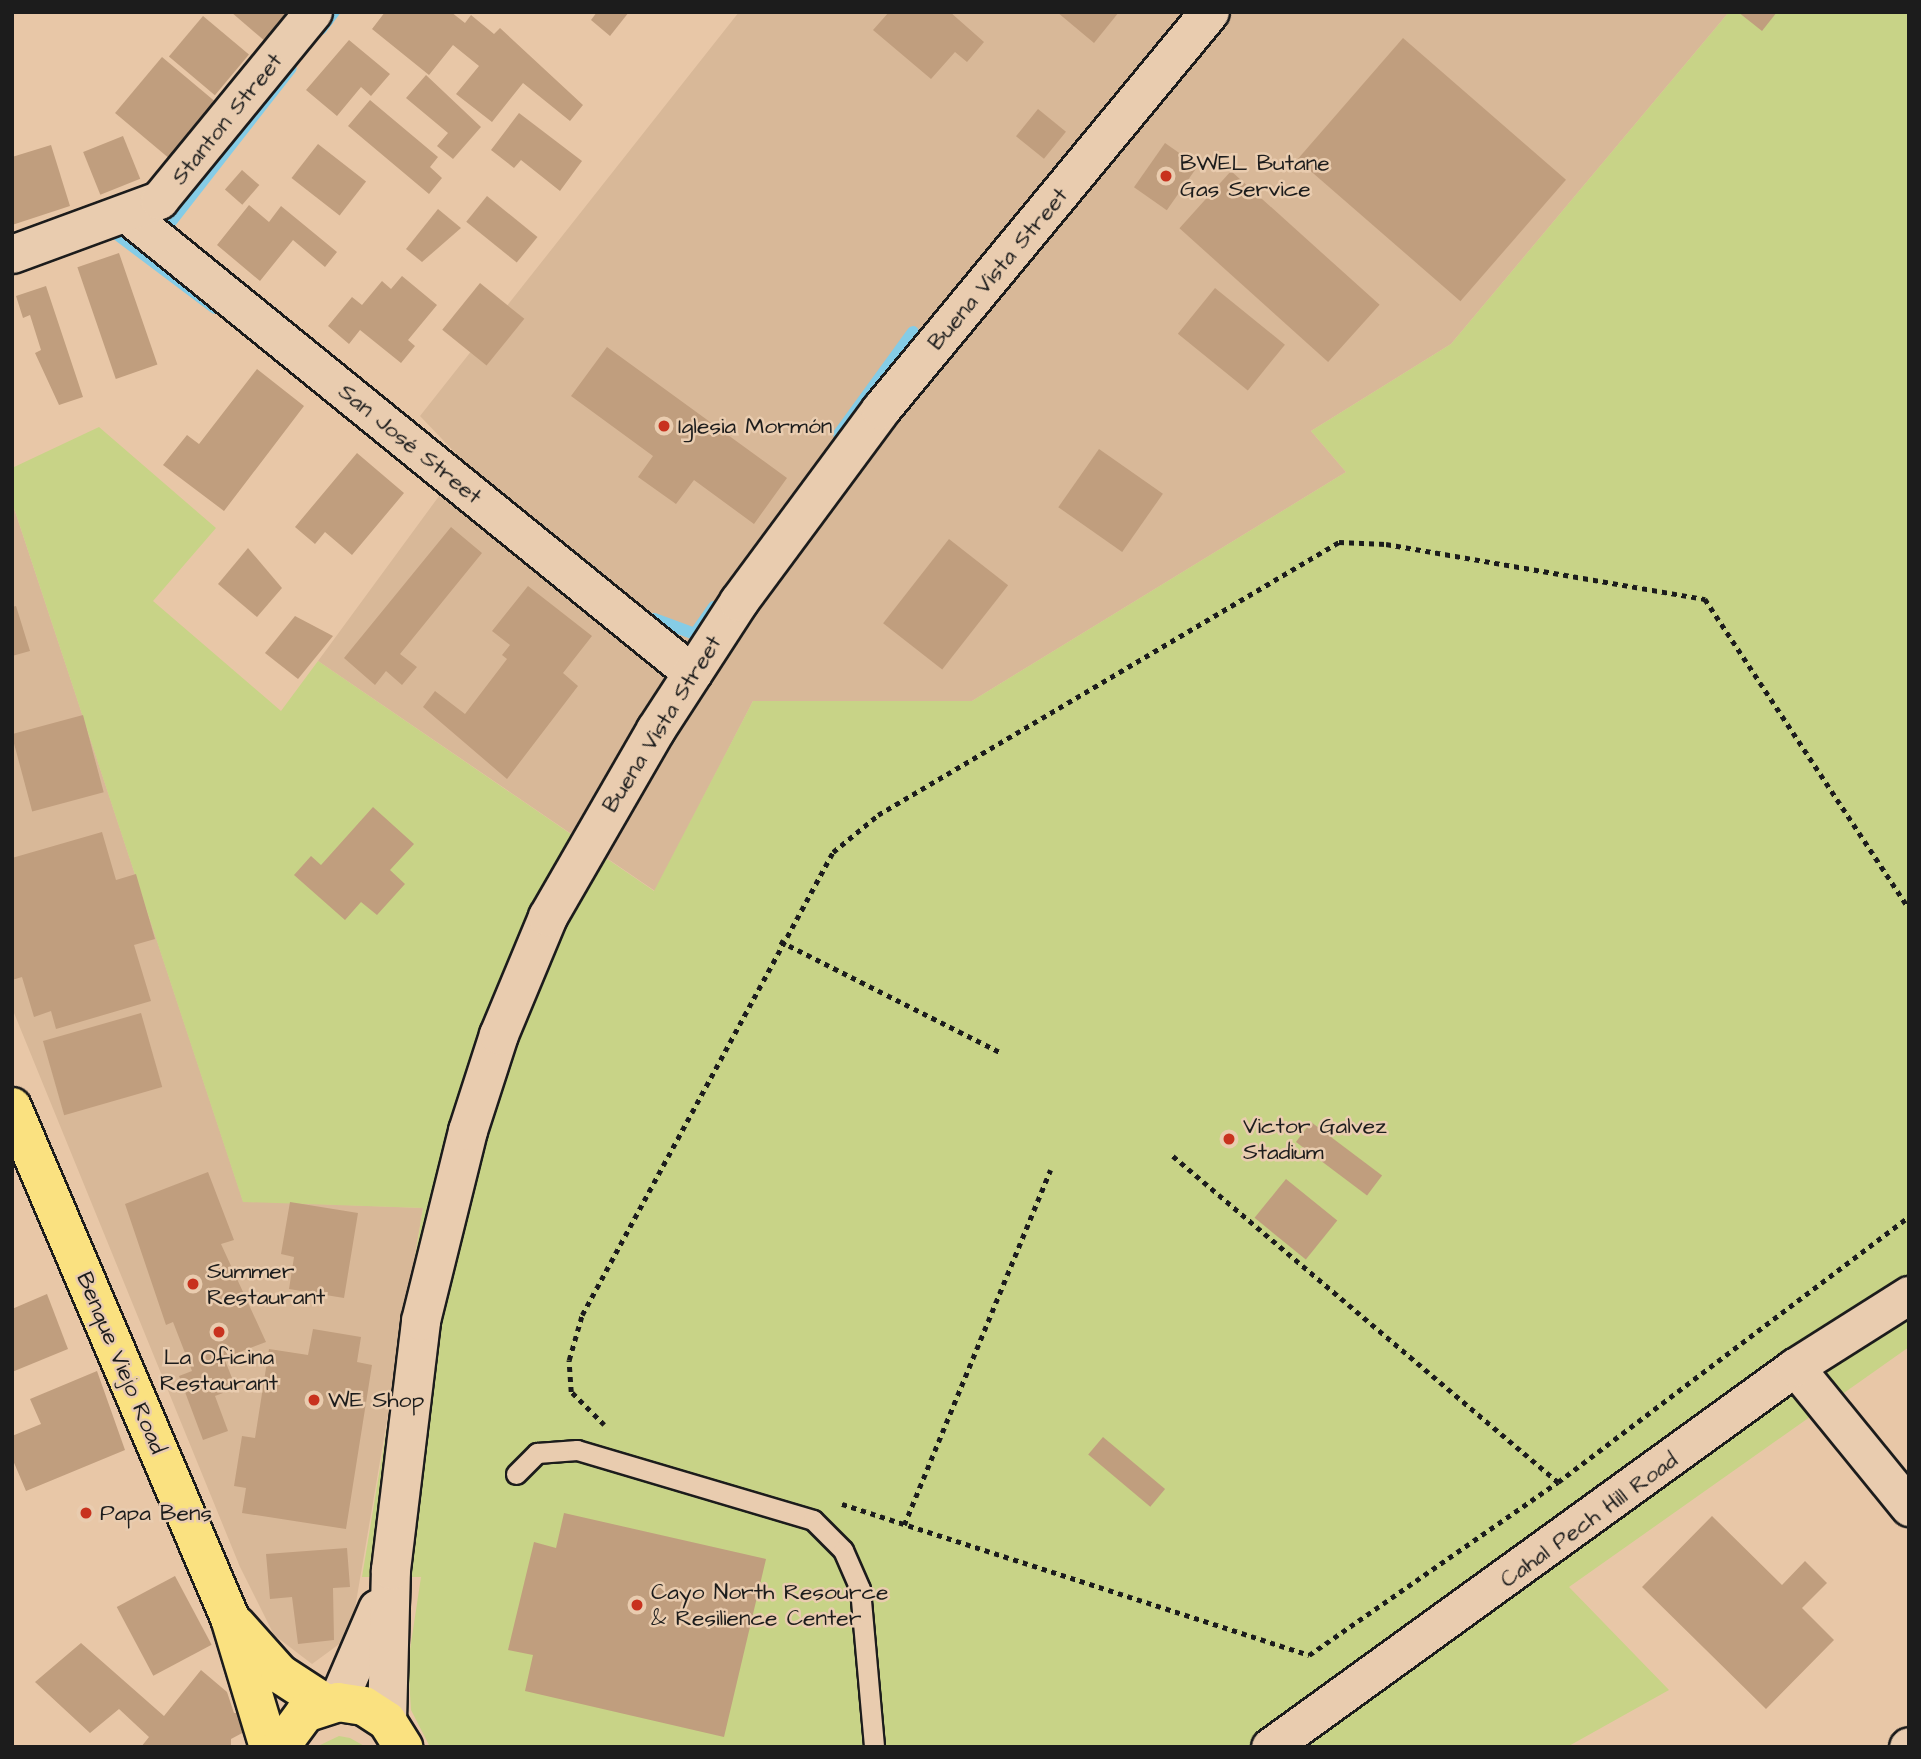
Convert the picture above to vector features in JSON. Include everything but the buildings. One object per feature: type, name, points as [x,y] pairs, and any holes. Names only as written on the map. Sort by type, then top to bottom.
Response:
[{"type":"highway","name":"Benque Viejo Road","points":[[12,1107],[230,1618],[269,1747]]},
{"type":"highway","name":"Benque Viejo Road","points":[[230,1618],[281,1674],[332,1703],[364,1706],[400,1738]]},
{"type":"highway","points":[[280,1747],[305,1713],[332,1703]]},
{"type":"main road","name":"Buena Vista Street","points":[[400,1738],[391,1570],[423,1308],[439,1229],[499,1035],[548,918],[692,673],[881,410],[1210,12]]},
{"type":"main road","name":"Buena Vista Street","points":[[332,1703],[363,1653],[391,1570]]},
{"type":"street","name":"Stanton Street","points":[[12,254],[128,215],[180,179],[313,12]]},
{"type":"street","name":"San José Street","points":[[128,215],[692,673]]},
{"type":"street","name":"Cahal Pech Hill Road","points":[[1270,1747],[1796,1367],[1909,1295]]},
{"type":"street","points":[[1796,1367],[1909,1507]]},
{"type":"lane","points":[[516,1474],[537,1453],[577,1450],[813,1520],[842,1550],[860,1589],[874,1747]]},
{"type":"path","points":[[616,1429],[571,1392],[569,1360],[582,1315],[780,941],[832,852],[878,815],[1339,542],[1386,544],[1705,599],[1909,908]]},
{"type":"path","points":[[780,941],[1002,1052]]},
{"type":"path","points":[[1173,1156],[1558,1482]]},
{"type":"path","points":[[904,1525],[1050,1170]]},
{"type":"path","points":[[826,1499],[1309,1655],[1558,1482],[1909,1217]]},
{"type":"shaded area","points":[[739,12],[1729,12],[1451,344],[1311,431],[1346,472],[972,701],[753,701],[655,891],[318,661],[464,462],[420,416]]},
{"type":"shaded area","points":[[12,502],[243,1201],[423,1208],[353,1620],[342,1642],[312,1664],[274,1635],[240,1567],[12,1008]]},
{"type":"green space","name":"Victor Galvez Stadium","points":[[1729,12],[1909,12],[1909,1347],[1569,1587],[1669,1690],[1567,1747],[430,1747],[411,1710],[408,1663],[421,1577],[362,1577],[423,1208],[243,1202],[12,502],[12,468],[99,427],[216,528],[153,601],[281,711],[318,661],[654,891],[753,701],[972,701],[1346,472],[1311,431],[1451,344]]},
{"type":"green space","points":[[339,1736],[350,1738],[366,1747],[316,1747]]},
{"type":"waterway","points":[[321,29],[334,12]]},
{"type":"waterway","points":[[172,234],[165,229],[291,68]]},
{"type":"waterway","points":[[118,235],[215,308]]},
{"type":"waterway","points":[[839,434],[913,332]]},
{"type":"waterway","points":[[654,619],[695,634],[714,607]]},
{"type":"place","name":"BWEL Butane Gas Service","points":[[1166,176]]},
{"type":"place","name":"Iglesia Mormón","points":[[664,426]]},
{"type":"place","name":"Victor Galvez Stadium","points":[[1229,1139]]},
{"type":"place","name":"Summer Restaurant","points":[[193,1284]]},
{"type":"place","name":"La Oficina Restaurant","points":[[219,1332]]},
{"type":"place","name":"WE Shop","points":[[314,1400]]},
{"type":"place","name":"Papa Bens","points":[[86,1513]]},
{"type":"place","name":"Cayo North Resource & Resilience Center","points":[[637,1605]]}]
